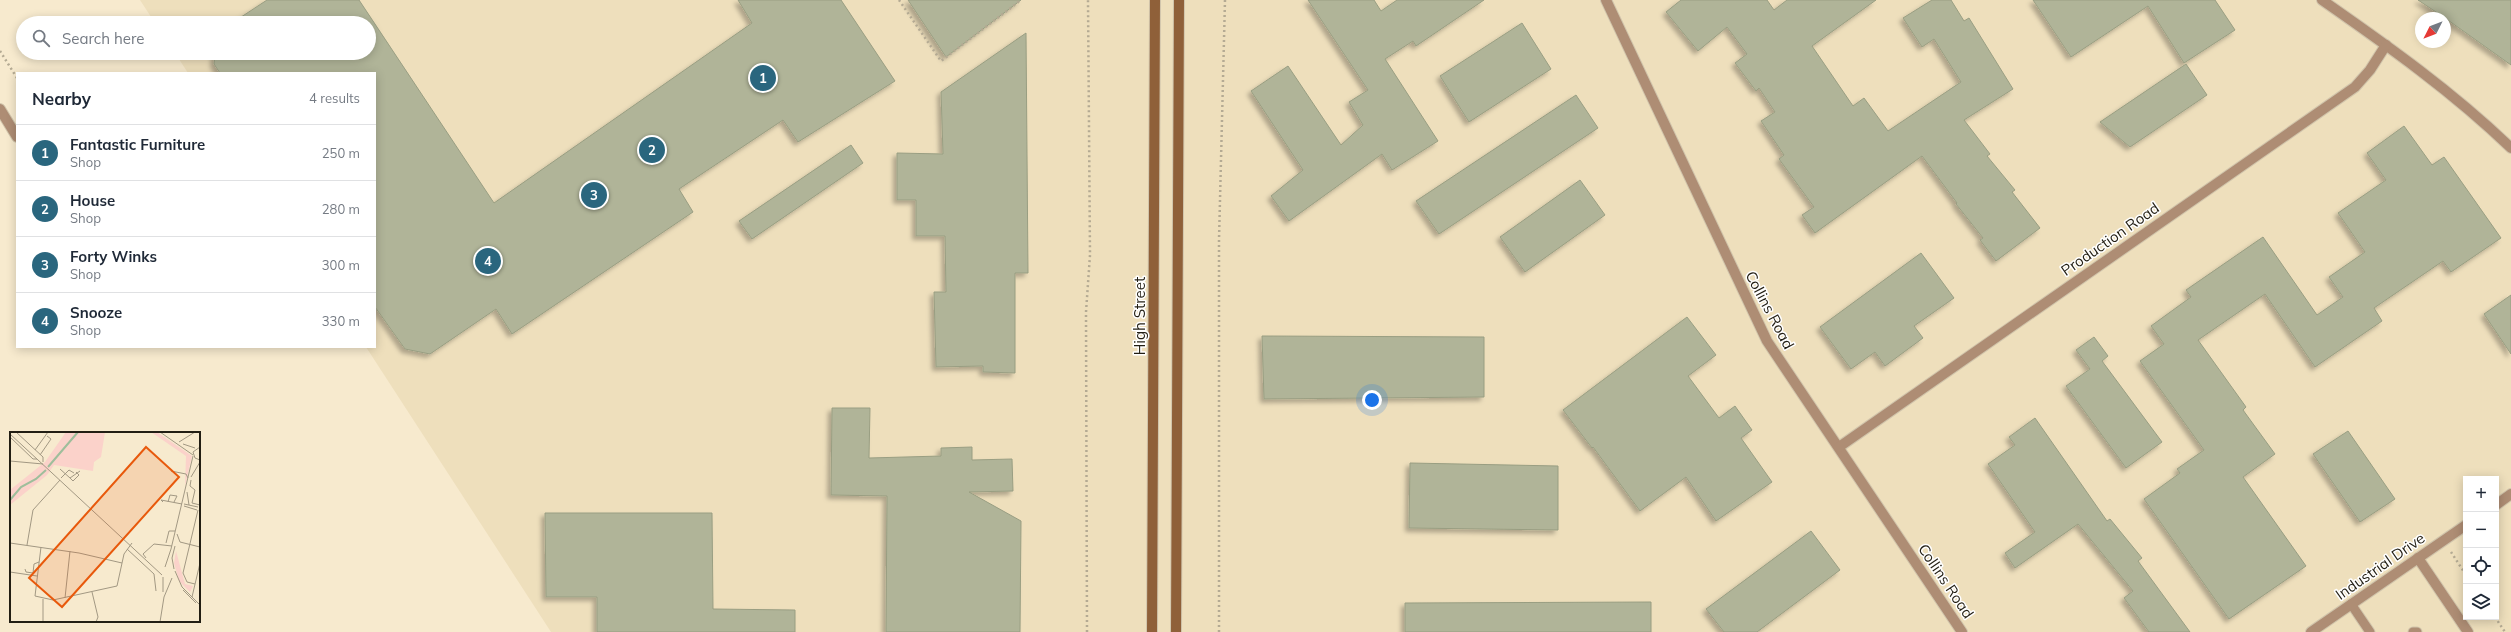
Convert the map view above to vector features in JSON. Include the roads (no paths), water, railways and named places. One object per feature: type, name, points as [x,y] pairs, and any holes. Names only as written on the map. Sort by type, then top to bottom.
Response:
[{"type":"main road","name":"High Street","points":[[1152,632],[1155,0]]},
{"type":"main road","points":[[1176,632],[1178,0]]},
{"type":"street","name":"Collins Road","points":[[1606,0],[1767,341],[1962,632]]},
{"type":"street","points":[[2322,0],[2386,45],[2474,114],[2511,148]]},
{"type":"street","name":"Production Road","points":[[1839,447],[2355,87],[2370,70],[2386,45]]},
{"type":"street","points":[[0,109],[16,135]]},
{"type":"street","points":[[2499,503],[2511,494]]},
{"type":"street","name":"Industrial Drive","points":[[2311,632],[2463,527]]},
{"type":"street","points":[[2418,558],[2468,632]]},
{"type":"lane","points":[[2351,604],[2370,632]]},
{"type":"place","name":"Fantastic Furniture","points":[[763,78]]},
{"type":"place","name":"House","points":[[652,150]]},
{"type":"place","name":"Forty Winks","points":[[594,195]]},
{"type":"place","name":"Snooze","points":[[488,261]]}]
